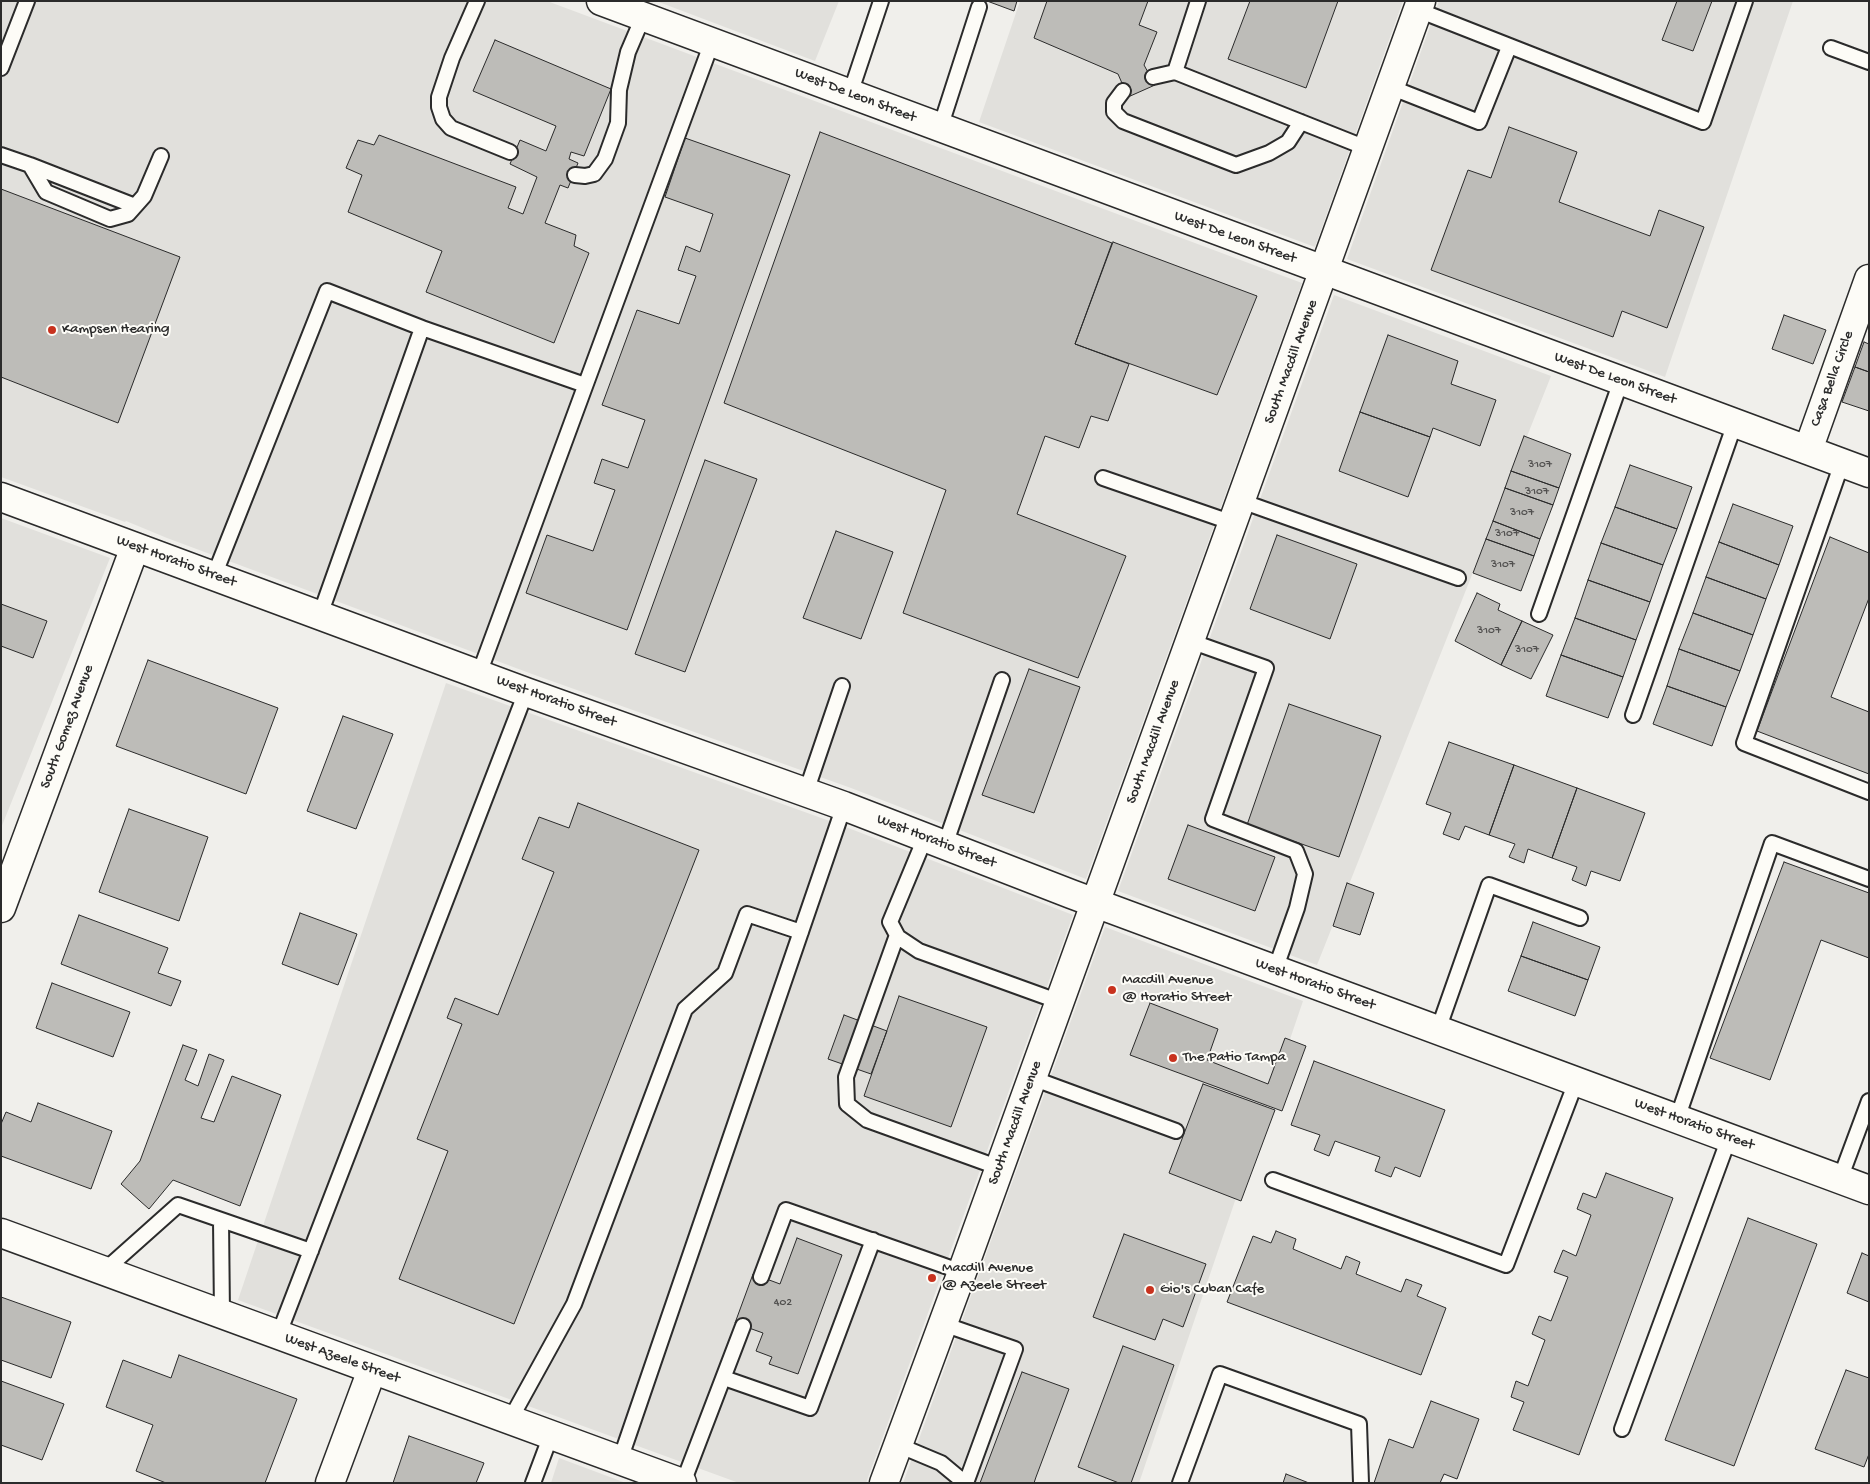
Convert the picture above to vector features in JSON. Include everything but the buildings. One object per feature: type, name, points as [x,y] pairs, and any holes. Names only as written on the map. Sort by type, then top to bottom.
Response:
[{"type":"street","name":"West De Leon Street","points":[[601,1],[1869,473]]},
{"type":"street","name":"South Macdill Avenue","points":[[884,1483],[1000,1168],[1419,6]]},
{"type":"street","name":"Casa Bella Circle","points":[[1808,450],[1869,279]]},
{"type":"street","name":"West Horatio Street","points":[[1,497],[526,692],[844,806],[1095,903],[1869,1190]]},
{"type":"street","name":"South Gomez Avenue","points":[[1,908],[135,547]]},
{"type":"street","name":"West Azeele Street","points":[[1,1233],[683,1483]]},
{"type":"street","points":[[330,1483],[372,1370]]},
{"type":"lane","points":[[1,68],[27,1]]},
{"type":"lane","points":[[477,1],[452,58],[439,97],[439,107],[443,119],[451,128],[510,152]]},
{"type":"lane","points":[[850,94],[881,1]]},
{"type":"lane","points":[[1176,72],[1198,1]]},
{"type":"lane","points":[[1419,6],[1509,46],[1703,122],[1745,1]]},
{"type":"lane","points":[[940,128],[979,7]]},
{"type":"lane","points":[[575,175],[585,176],[594,174],[605,159],[618,123],[619,90],[628,52],[643,17]]},
{"type":"lane","points":[[478,674],[712,42]]},
{"type":"lane","points":[[1390,87],[1479,122],[1509,46]]},
{"type":"lane","points":[[1831,48],[1869,62]]},
{"type":"lane","points":[[1153,76],[1176,72],[1368,148]]},
{"type":"lane","points":[[1123,92],[1114,103],[1114,112],[1123,121],[1236,165],[1269,153],[1288,142],[1301,122]]},
{"type":"lane","points":[[1,155],[136,206]]},
{"type":"lane","points":[[30,165],[46,192],[110,219],[128,214],[136,206],[144,196],[161,156]]},
{"type":"lane","points":[[214,576],[327,291],[422,328],[585,385]]},
{"type":"lane","points":[[320,615],[422,328]]},
{"type":"lane","points":[[1539,614],[1621,381]]},
{"type":"lane","points":[[1633,715],[1736,423]]},
{"type":"lane","points":[[1842,463],[1744,743],[1869,792]]},
{"type":"lane","points":[[1104,478],[1237,512],[1458,578]]},
{"type":"lane","points":[[1190,641],[1266,668],[1214,819],[1296,851],[1305,874],[1297,908],[1275,970]]},
{"type":"lane","points":[[1002,680],[935,842],[890,922],[897,935],[919,950],[1060,1002]]},
{"type":"lane","points":[[806,792],[842,686]]},
{"type":"lane","points":[[278,1336],[526,692]]},
{"type":"lane","points":[[620,1460],[844,806]]},
{"type":"lane","points":[[1676,1119],[1772,843],[1869,879]]},
{"type":"lane","points":[[1438,1030],[1489,885],[1580,918]]},
{"type":"lane","points":[[510,1420],[574,1304],[685,1009],[725,973],[747,914],[801,932]]},
{"type":"lane","points":[[897,935],[846,1077],[847,1104],[867,1120],[1000,1168]]},
{"type":"lane","points":[[1032,1078],[1176,1131]]},
{"type":"lane","points":[[1273,1180],[1506,1266],[1576,1082]]},
{"type":"lane","points":[[1840,1180],[1869,1101]]},
{"type":"lane","points":[[1622,1429],[1729,1138]]},
{"type":"lane","points":[[104,1271],[178,1205],[311,1251]]},
{"type":"lane","points":[[762,1277],[786,1210],[962,1272]]},
{"type":"lane","points":[[221,1220],[222,1315]]},
{"type":"lane","points":[[724,1378],[810,1408],[873,1240]]},
{"type":"lane","points":[[898,1445],[941,1463],[965,1483],[1015,1350],[943,1324]]},
{"type":"lane","points":[[683,1483],[743,1326]]},
{"type":"lane","points":[[1180,1483],[1220,1374],[1359,1424],[1361,1483]]},
{"type":"lane","points":[[533,1483],[551,1435]]},
{"type":"shaded area","points":[[1,1],[547,1],[1302,283],[1086,879],[851,788],[532,674],[126,521],[1,477]]},
{"type":"shaded area","points":[[656,1],[839,1],[815,61]]},
{"type":"shaded area","points":[[1020,1],[1403,1],[1315,247],[979,122]]},
{"type":"shaded area","points":[[1439,1],[1793,1],[1665,377],[1347,259]]},
{"type":"shaded area","points":[[1334,295],[1551,376],[1317,965],[1118,891]]},
{"type":"shaded area","points":[[1,518],[110,558],[1,828]]},
{"type":"shaded area","points":[[446,683],[838,824],[1073,915],[866,1483],[739,1483],[238,1300]]},
{"type":"shaded area","points":[[1105,927],[1303,1001],[1139,1483],[903,1483]]},
{"type":"shaded area","points":[[559,1458],[626,1483],[551,1483]]},
{"type":"place","name":"Kampsen Hearing","points":[[52,330]]},
{"type":"place","name":"Macdill Avenue @ Horatio Street","points":[[1112,990]]},
{"type":"place","name":"The Patio Tampa","points":[[1173,1058]]},
{"type":"place","name":"Macdill Avenue @ Azeele Street","points":[[932,1278]]},
{"type":"place","name":"Gio's Cuban Cafe","points":[[1150,1290]]}]
